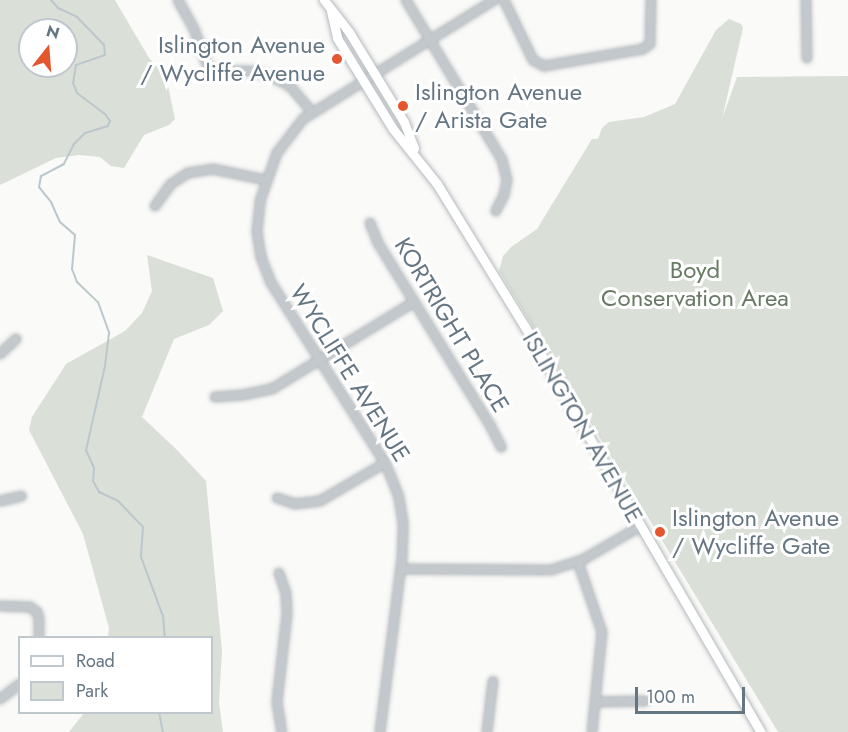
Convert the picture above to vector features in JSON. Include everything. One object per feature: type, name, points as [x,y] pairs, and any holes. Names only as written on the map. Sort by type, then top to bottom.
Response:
[{"type":"main road","name":"ISLINGTON AVENUE","points":[[324,0],[349,32],[404,122],[417,156]]},
{"type":"main road","name":"ISLINGTON AVENUE","points":[[331,11],[338,38],[363,81],[393,129],[417,156],[531,337],[761,732]]},
{"type":"street","points":[[178,0],[194,29],[208,67],[217,71],[252,72],[271,76],[290,86],[312,111]]},
{"type":"street","points":[[406,0],[502,160],[507,180],[504,195],[496,212]]},
{"type":"street","name":"WYCLIFFE AVENUE","points":[[380,732],[401,569],[401,505],[397,487],[385,463],[271,283],[261,257],[257,232],[265,180],[286,139],[312,111],[375,75],[494,0]]},
{"type":"street","points":[[504,0],[533,60],[544,66],[643,49],[650,44],[651,0]]},
{"type":"street","points":[[806,0],[807,58]]},
{"type":"street","points":[[155,206],[171,184],[188,173],[213,168],[265,180]]},
{"type":"street","name":"KORTRIGHT PLACE","points":[[370,223],[378,243],[490,425],[501,447]]},
{"type":"street","points":[[215,397],[243,395],[272,389],[414,302]]},
{"type":"street","points":[[0,354],[16,339]]},
{"type":"street","points":[[277,498],[295,504],[320,501],[385,463]]},
{"type":"street","points":[[0,501],[21,496]]},
{"type":"street","points":[[401,569],[546,570],[578,562],[641,526]]},
{"type":"street","points":[[578,562],[602,632],[592,732]]},
{"type":"street","points":[[279,573],[286,593],[285,633],[278,702],[282,732]]},
{"type":"street","points":[[0,606],[30,607],[37,612],[39,636]]},
{"type":"street","points":[[487,732],[493,681]]},
{"type":"street","points":[[0,699],[18,686]]},
{"type":"street","points":[[595,702],[645,701]]},
{"type":"green space","points":[[0,0],[115,0],[149,58],[162,73],[168,86],[175,119],[169,125],[144,135],[124,168],[111,166],[100,157],[79,155],[56,158],[0,185]]},
{"type":"green space","name":"Boyd Conservation Area","points":[[729,19],[741,24],[743,28],[722,119],[737,77],[848,76],[848,732],[778,732],[499,271],[503,256],[511,247],[537,229],[592,139],[598,139],[602,128],[609,122],[644,117],[675,104],[716,30]]},
{"type":"green space","points":[[147,255],[213,278],[223,311],[209,325],[174,339],[142,417],[206,481],[222,651],[219,703],[223,732],[69,732],[83,714],[213,714],[213,636],[108,636],[109,628],[83,534],[29,430],[32,417],[66,364],[125,331],[142,313],[152,291]]},
{"type":"waterway","points":[[51,0],[58,8],[77,17],[104,45],[105,55],[76,65],[73,83],[77,93],[105,114],[110,121],[108,126],[85,133],[74,144],[64,164],[41,176],[39,187],[51,202],[60,222],[75,235],[72,269],[77,282],[98,302],[109,333],[105,366],[86,450],[94,468],[93,481],[99,492],[118,501],[143,527],[141,557],[163,616],[165,636]]},
{"type":"waterway","points":[[159,714],[163,732]]},
{"type":"place","name":"Islington Avenue / Wycliffe Avenue","points":[[337,59]]},
{"type":"place","name":"Islington Avenue / Arista Gate","points":[[403,106]]},
{"type":"place","name":"Islington Avenue / Wycliffe Gate","points":[[660,532]]}]
